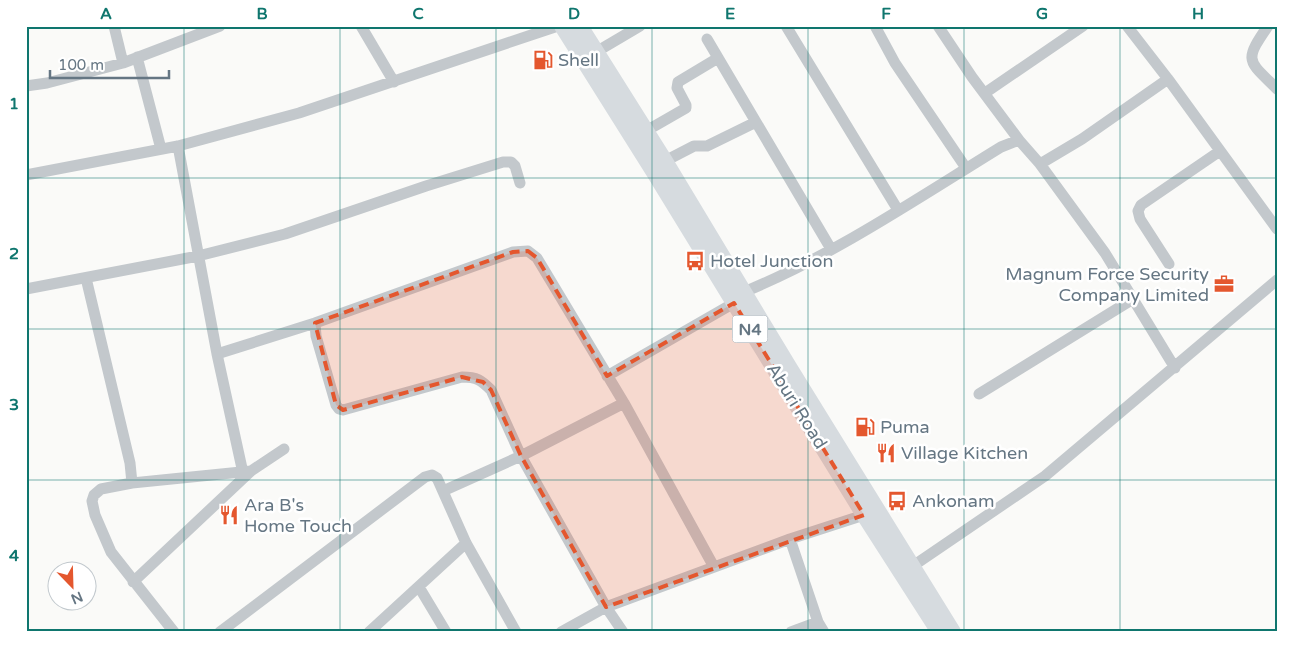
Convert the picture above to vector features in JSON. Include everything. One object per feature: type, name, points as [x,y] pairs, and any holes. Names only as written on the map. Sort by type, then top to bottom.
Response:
[{"type":"highway","name":"Aburi Road","points":[[560,26],[739,298],[907,570],[939,632]]},
{"type":"highway","name":"Aburi Road","points":[[580,26],[665,161],[739,298],[864,515],[953,632]]},
{"type":"street","points":[[114,26],[123,63]]},
{"type":"street","points":[[26,86],[47,83],[123,63],[220,26]]},
{"type":"street","points":[[361,26],[394,82]]},
{"type":"street","points":[[26,175],[178,146],[299,114],[560,26]]},
{"type":"street","points":[[596,52],[640,26]]},
{"type":"street","points":[[786,26],[898,210]]},
{"type":"street","points":[[875,26],[896,62],[966,168]]},
{"type":"street","points":[[938,26],[1019,140],[1040,164],[1105,253],[1175,368]]},
{"type":"street","points":[[985,93],[1083,26]]},
{"type":"street","points":[[1127,26],[1277,229]]},
{"type":"street","points":[[1268,26],[1250,56],[1256,68],[1277,89]]},
{"type":"street","points":[[707,39],[831,249]]},
{"type":"street","points":[[137,58],[161,149]]},
{"type":"street","points":[[646,130],[686,108],[677,88],[678,82],[718,58]]},
{"type":"street","points":[[1040,164],[1082,139],[1168,79]]},
{"type":"street","points":[[665,161],[694,146],[708,146],[756,122]]},
{"type":"street","points":[[608,376],[739,298],[781,277],[898,210],[1000,147],[1019,140]]},
{"type":"street","points":[[178,146],[217,354],[247,472]]},
{"type":"street","points":[[1169,264],[1140,219],[1138,211],[1141,205],[1220,151]]},
{"type":"street","points":[[26,289],[198,256],[284,234],[503,162],[511,162],[515,166],[520,183]]},
{"type":"street","points":[[217,354],[315,323],[513,252],[528,251],[537,258],[608,376],[714,567]]},
{"type":"street","points":[[86,278],[126,445],[132,484]]},
{"type":"street","points":[[907,570],[1045,476],[1277,280]]},
{"type":"street","points":[[979,394],[1133,299]]},
{"type":"street","points":[[315,323],[316,336],[336,405],[339,409],[343,410],[462,377],[474,377],[491,390],[521,456],[606,607],[623,632]]},
{"type":"street","points":[[443,492],[521,456],[624,404]]},
{"type":"street","points":[[134,582],[247,472],[284,449]]},
{"type":"street","points":[[174,632],[111,552],[101,532],[92,501],[94,495],[101,489],[132,484],[247,472]]},
{"type":"street","points":[[220,632],[425,477],[432,475],[437,478],[466,543],[516,632]]},
{"type":"street","points":[[561,632],[606,607],[790,539],[864,515]]},
{"type":"street","points":[[790,539],[821,627],[792,632]]},
{"type":"street","points":[[369,632],[466,543]]},
{"type":"street","points":[[420,587],[446,632]]},
{"type":"highlighted area","points":[[528,251],[537,258],[607,376],[734,303],[864,515],[606,607],[521,456],[491,390],[483,382],[462,377],[343,410],[336,405],[315,323],[513,252]]},
{"type":"place","name":"Shell","points":[[543,60]]},
{"type":"place","name":"Hotel Junction","points":[[695,261]]},
{"type":"place","name":"Magnum Force Security Company Limited","points":[[1224,284]]},
{"type":"place","name":"Puma","points":[[865,427]]},
{"type":"place","name":"Village Kitchen","points":[[886,453]]},
{"type":"place","name":"Ankonam","points":[[897,501]]},
{"type":"place","name":"Ara B's Home Touch","points":[[229,515]]}]
